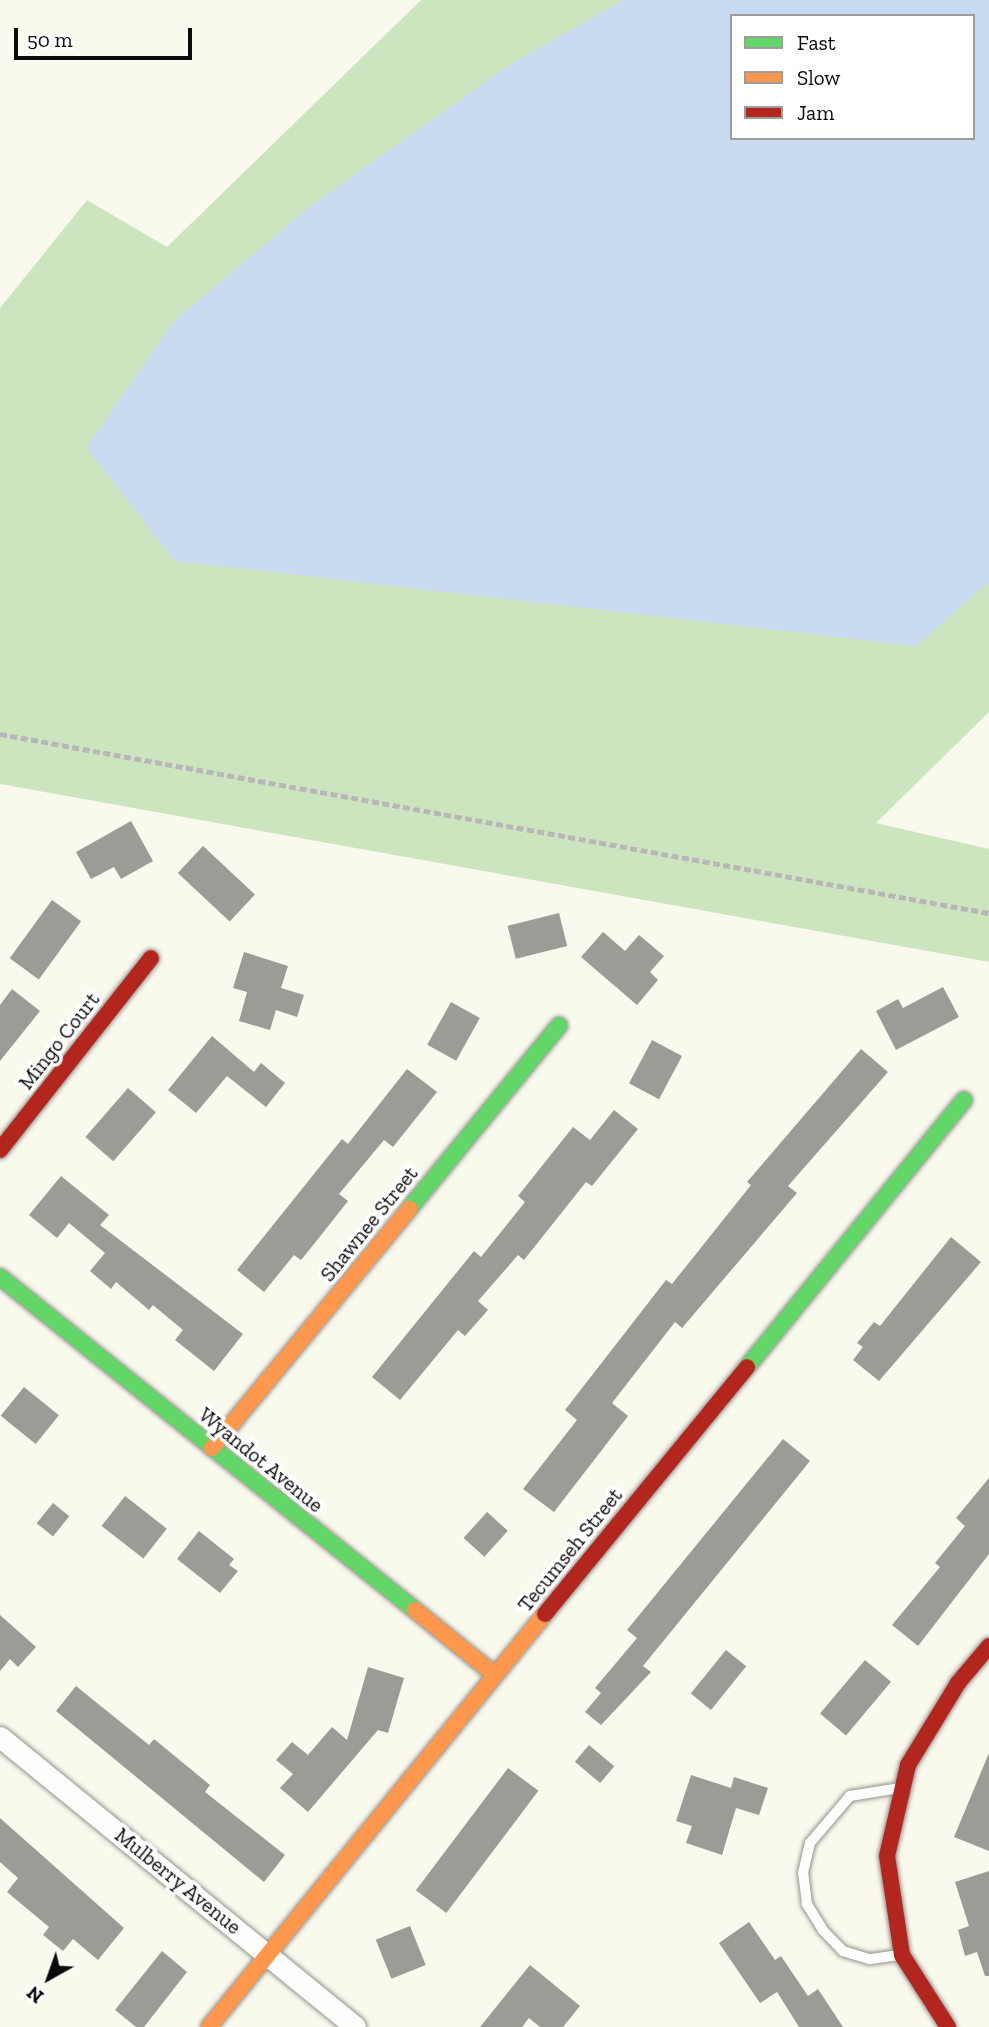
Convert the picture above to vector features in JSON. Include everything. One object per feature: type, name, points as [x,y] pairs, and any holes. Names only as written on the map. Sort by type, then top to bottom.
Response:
[{"type":"street","name":"Mingo Court","points":[[0,1150],[151,957]]},
{"type":"street","name":"Shawnee Street","points":[[212,1448],[559,1026]]},
{"type":"street","name":"Tecumseh Street","points":[[209,2027],[964,1100]]},
{"type":"street","name":"Wyandot Avenue","points":[[0,1277],[495,1675]]},
{"type":"street","points":[[948,2027],[902,1955],[887,1856],[908,1765],[958,1683],[989,1646]]},
{"type":"street","name":"Mulberry Avenue","points":[[0,1737],[355,2027]]},
{"type":"lane","points":[[902,1788],[850,1796],[810,1843],[803,1873],[807,1904],[823,1930],[843,1951],[869,1959],[902,1955]]},
{"type":"path","points":[[0,734],[989,913]]},
{"type":"green space","points":[[421,0],[989,0],[989,712],[876,823],[989,849],[989,962],[0,784],[0,308],[87,200],[167,247]]},
{"type":"water","points":[[623,0],[989,0],[989,582],[916,646],[175,561],[86,448],[173,322],[312,205],[508,66]]},
{"type":"building","points":[[131,821],[153,861],[121,879],[114,867],[91,879],[76,852]]},
{"type":"building","points":[[203,846],[255,894],[230,921],[178,873]]},
{"type":"building","points":[[52,900],[81,921],[39,979],[10,958]]},
{"type":"building","points":[[559,913],[567,946],[516,959],[508,926]]},
{"type":"building","points":[[603,932],[625,951],[639,935],[664,956],[650,972],[658,980],[637,1005],[581,957]]},
{"type":"building","points":[[244,952],[288,966],[281,988],[304,995],[297,1017],[276,1010],[270,1030],[239,1021],[247,992],[233,988]]},
{"type":"building","points":[[943,987],[959,1017],[896,1050],[876,1011],[898,999],[903,1008]]},
{"type":"building","points":[[12,989],[40,1011],[0,1061],[0,1005]]},
{"type":"building","points":[[451,1002],[480,1018],[456,1061],[427,1045]]},
{"type":"building","points":[[212,1036],[254,1072],[261,1063],[285,1083],[266,1107],[227,1076],[196,1113],[168,1090]]},
{"type":"building","points":[[652,1040],[682,1056],[659,1099],[629,1083]]},
{"type":"building","points":[[861,1049],[888,1072],[788,1186],[797,1193],[682,1328],[675,1322],[612,1403],[628,1416],[554,1512],[523,1489],[577,1420],[565,1410],[666,1280],[672,1284],[751,1185],[747,1182]]},
{"type":"building","points":[[407,1069],[437,1092],[393,1147],[384,1140],[339,1194],[348,1201],[301,1260],[294,1255],[264,1292],[237,1270],[342,1139],[348,1144]]},
{"type":"building","points":[[128,1088],[156,1112],[113,1161],[85,1137]]},
{"type":"building","points":[[614,1110],[638,1129],[592,1186],[586,1182],[524,1260],[518,1255],[478,1301],[488,1310],[465,1336],[458,1330],[400,1400],[372,1377],[474,1251],[481,1257],[525,1202],[518,1196],[573,1127],[590,1140]]},
{"type":"building","points":[[61,1176],[109,1215],[100,1225],[243,1334],[214,1371],[175,1340],[183,1330],[153,1305],[149,1310],[116,1282],[111,1289],[90,1271],[105,1253],[69,1223],[57,1238],[29,1215]]},
{"type":"building","points":[[951,1237],[981,1262],[879,1381],[853,1360],[863,1347],[857,1343],[874,1322],[880,1326]]},
{"type":"building","points":[[24,1387],[59,1415],[36,1444],[1,1416]]},
{"type":"building","points":[[783,1439],[810,1461],[643,1666],[651,1672],[601,1725],[585,1712],[601,1693],[595,1688],[637,1638],[627,1630]]},
{"type":"building","points":[[989,1478],[989,1554],[918,1646],[892,1625],[940,1567],[935,1563],[965,1526],[956,1518]]},
{"type":"building","points":[[125,1496],[167,1529],[143,1559],[102,1526]]},
{"type":"building","points":[[53,1503],[69,1516],[53,1536],[37,1523]]},
{"type":"building","points":[[487,1512],[508,1531],[484,1557],[464,1538]]},
{"type":"building","points":[[199,1531],[234,1559],[229,1565],[238,1571],[220,1593],[177,1559]]},
{"type":"building","points":[[0,1615],[36,1647],[18,1667],[10,1659],[0,1671]]},
{"type":"building","points":[[726,1650],[746,1666],[711,1710],[691,1694]]},
{"type":"building","points":[[865,1660],[891,1682],[846,1735],[820,1714]]},
{"type":"building","points":[[368,1667],[404,1678],[388,1733],[378,1730],[308,1812],[280,1788],[293,1774],[276,1760],[292,1742],[308,1755],[332,1727],[347,1740]]},
{"type":"building","points":[[76,1686],[149,1745],[154,1739],[210,1785],[205,1792],[285,1855],[264,1882],[56,1711]]},
{"type":"building","points":[[589,1745],[614,1766],[600,1783],[575,1762]]},
{"type":"building","points":[[989,1753],[989,1851],[954,1837]]},
{"type":"building","points":[[508,1768],[538,1791],[446,1913],[416,1890]]},
{"type":"building","points":[[691,1775],[731,1788],[734,1777],[768,1788],[759,1815],[736,1808],[722,1855],[686,1843],[692,1826],[676,1821]]},
{"type":"building","points":[[0,1818],[124,1928],[98,1960],[73,1939],[63,1951],[43,1935],[49,1927],[7,1892],[18,1878],[0,1862]]},
{"type":"building","points":[[989,1871],[989,1976],[985,1976],[977,1952],[965,1956],[958,1930],[969,1926],[955,1882]]},
{"type":"building","points":[[749,1922],[775,1960],[781,1956],[808,1996],[818,1989],[843,2027],[799,2027],[777,1992],[760,2003],[719,1943]]},
{"type":"building","points":[[410,1926],[426,1965],[391,1979],[376,1940]]},
{"type":"building","points":[[162,1951],[187,1972],[144,2027],[136,2027],[115,2010]]},
{"type":"building","points":[[530,1965],[580,2006],[563,2027],[540,2027],[529,2018],[522,2027],[480,2027]]},
{"type":"traffic: fast","points":[[409,1209],[559,1026]]},
{"type":"traffic: fast","points":[[747,1367],[964,1100]]},
{"type":"traffic: fast","points":[[0,1277],[415,1610]]},
{"type":"traffic: slow","points":[[212,1448],[409,1209]]},
{"type":"traffic: slow","points":[[415,1610],[495,1675]]},
{"type":"traffic: slow","points":[[209,2027],[545,1614]]},
{"type":"traffic: jam","points":[[0,1150],[151,958]]},
{"type":"traffic: jam","points":[[545,1614],[747,1367]]},
{"type":"traffic: jam","points":[[948,2027],[902,1955],[887,1856],[908,1765],[958,1683],[989,1646]]}]
